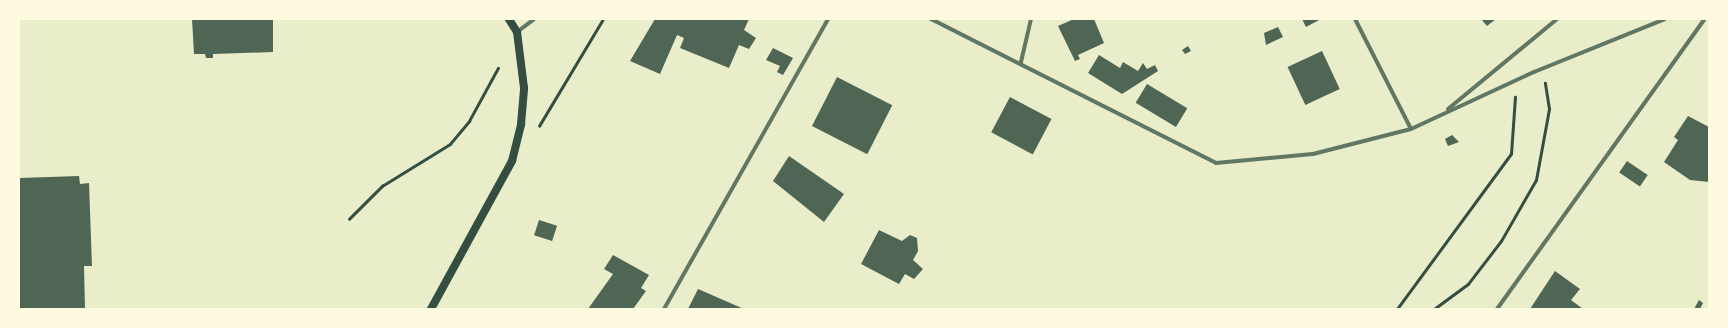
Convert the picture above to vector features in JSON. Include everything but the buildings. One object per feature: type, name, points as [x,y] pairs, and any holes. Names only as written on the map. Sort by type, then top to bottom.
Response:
[{"type":"main road","points":[[432,309],[512,161],[521,124],[524,88],[517,32],[509,19]]},
{"type":"street","points":[[517,32],[534,19]]},
{"type":"street","points":[[664,309],[828,19]]},
{"type":"street","points":[[931,19],[1021,62],[1216,163],[1314,154],[1411,129],[1508,84],[1665,19]]},
{"type":"street","points":[[1021,62],[1031,19]]},
{"type":"street","points":[[1355,19],[1411,129]]},
{"type":"street","points":[[1444,113],[1557,19]]},
{"type":"street","points":[[1497,309],[1705,19]]},
{"type":"path","points":[[535,132],[552,108],[603,19]]},
{"type":"path","points":[[349,219],[382,186],[450,144],[469,121],[498,68]]},
{"type":"path","points":[[1434,309],[1468,284],[1501,241],[1536,180],[1548,108],[1543,69]]},
{"type":"path","points":[[1397,309],[1511,154],[1516,99],[1508,84]]}]
